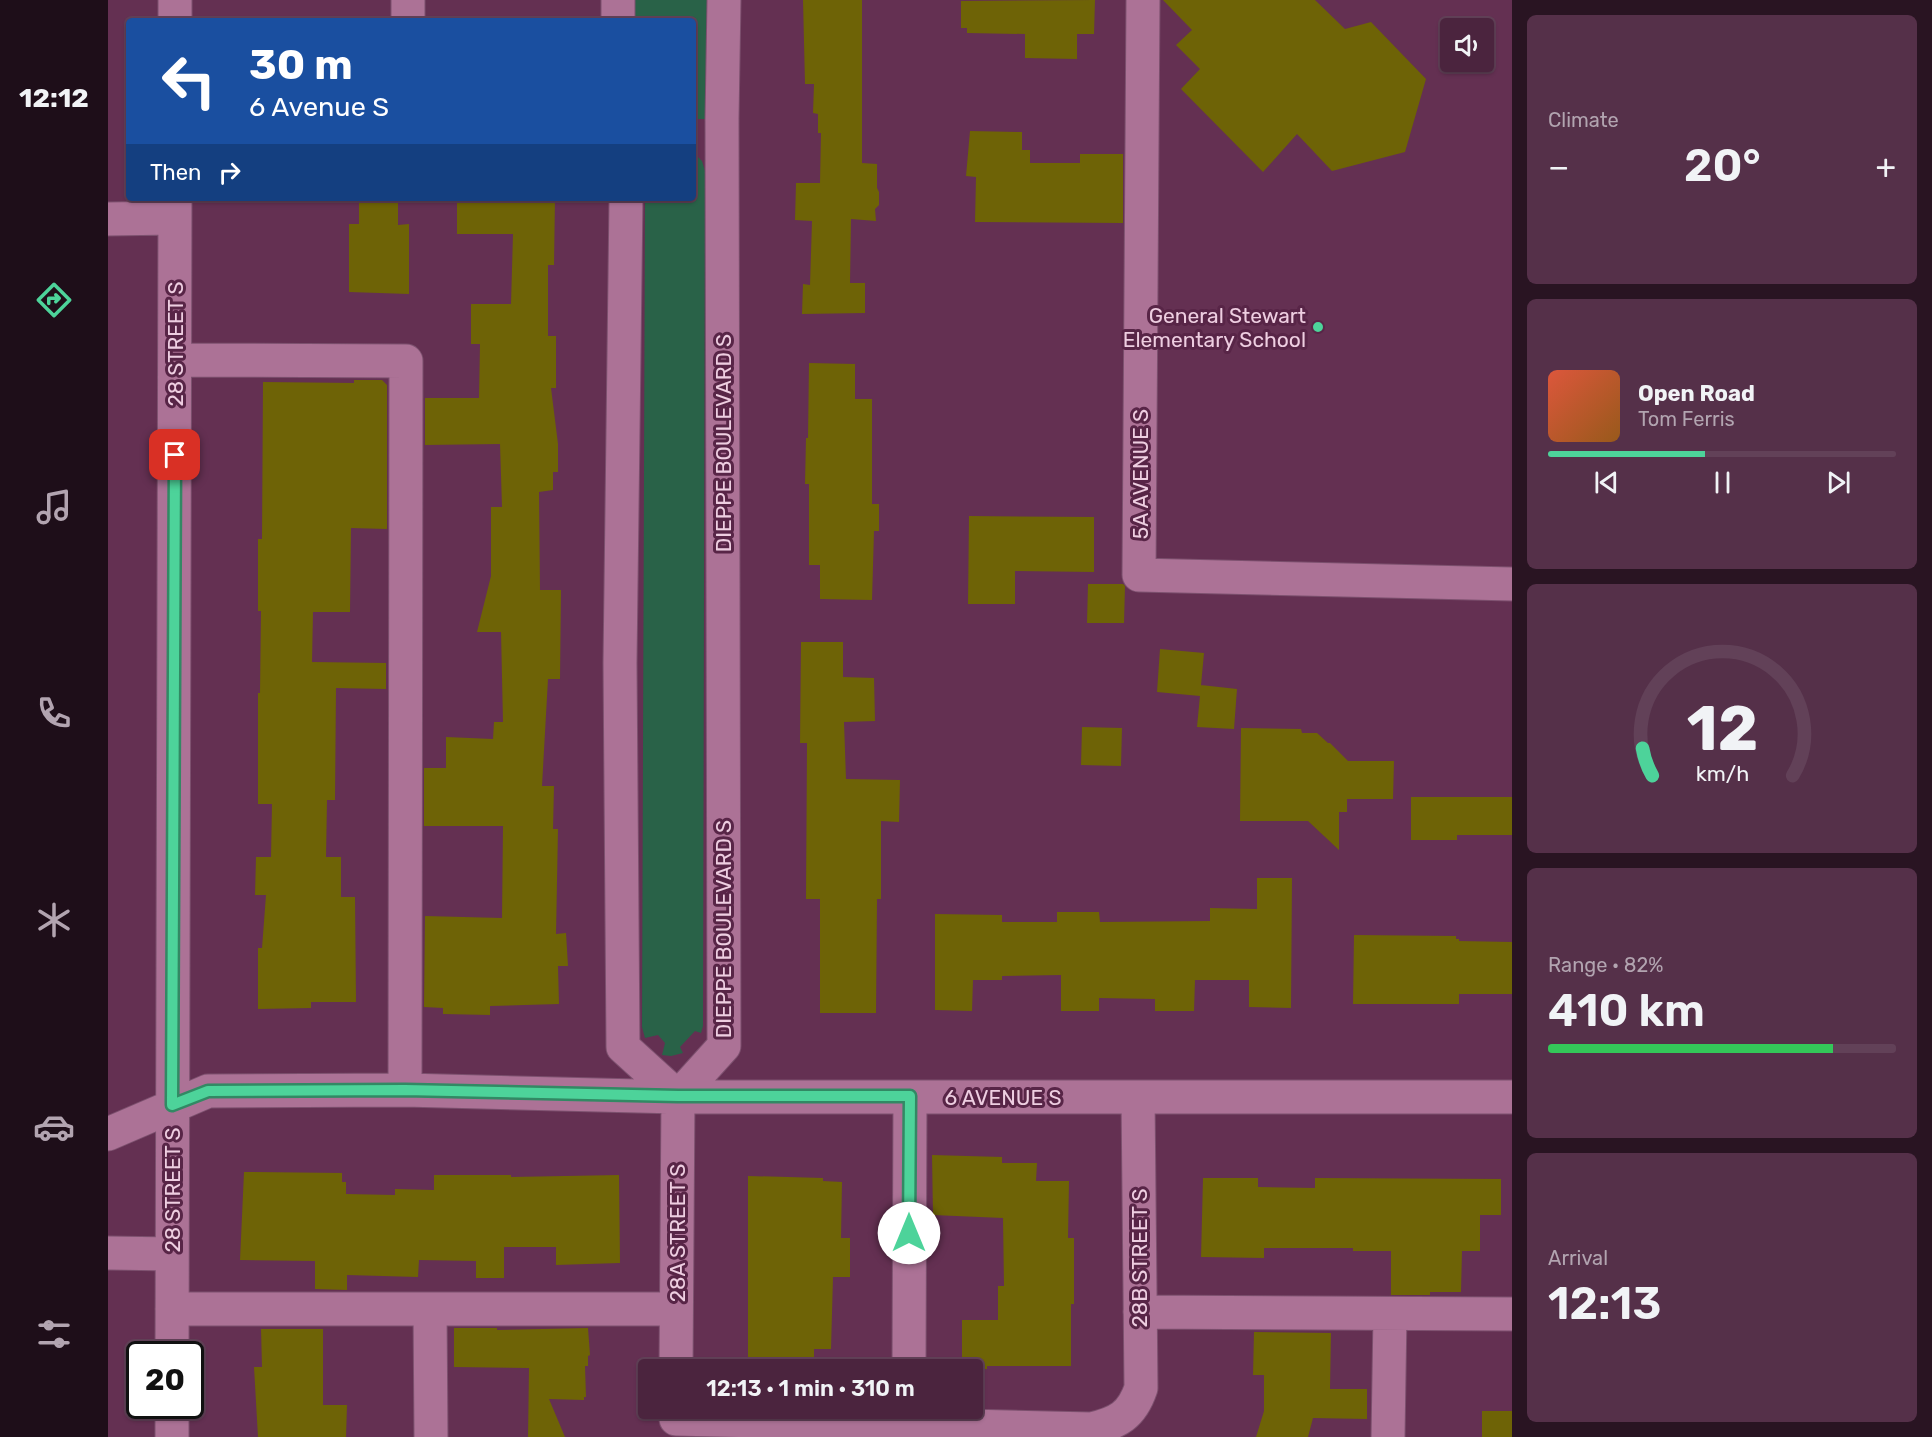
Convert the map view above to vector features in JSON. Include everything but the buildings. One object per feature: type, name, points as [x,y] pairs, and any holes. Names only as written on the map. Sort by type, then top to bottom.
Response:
[{"type":"street","points":[[175,0],[175,18]]},
{"type":"street","points":[[408,0],[408,18]]},
{"type":"street","points":[[618,0],[618,18]]},
{"type":"street","name":"DIEPPE BOULEVARD S","points":[[678,1096],[724,1046],[707,119],[724,0]]},
{"type":"street","name":"5A AVENUE S","points":[[1143,0],[1139,574],[1512,584]]},
{"type":"street","points":[[626,201],[620,663],[623,1047],[678,1096]]},
{"type":"street","points":[[108,219],[175,208]]},
{"type":"street","name":"28 STREET S","points":[[172,1341],[175,208]]},
{"type":"street","points":[[176,360],[406,361],[405,1090]]},
{"type":"street","name":"6 AVENUE S","points":[[108,1134],[208,1091],[405,1090],[678,1096],[1512,1096]]},
{"type":"street","name":"28A STREET S","points":[[676,1359],[678,1096]]},
{"type":"street","points":[[909,1359],[910,1096]]},
{"type":"street","name":"28B STREET S","points":[[909,1424],[1091,1429],[1113,1424],[1136,1402],[1141,1388],[1138,1096]]},
{"type":"street","points":[[108,1253],[172,1254]]},
{"type":"street","points":[[172,1309],[676,1309]]},
{"type":"street","points":[[430,1310],[431,1437]]},
{"type":"street","points":[[1140,1312],[1512,1314]]},
{"type":"street","points":[[1388,1437],[1390,1314]]},
{"type":"street","points":[[172,1419],[172,1437]]},
{"type":"street","points":[[792,1419],[909,1424]]},
{"type":"green space","points":[[618,0],[724,0],[722,119],[696,119],[696,18],[618,18]]},
{"type":"green space","points":[[696,155],[702,161],[705,171],[703,1026],[701,1033],[695,1031],[680,1047],[683,1053],[671,1056],[662,1055],[665,1043],[658,1035],[645,1038],[642,1027],[645,201],[696,201]]},
{"type":"place","name":"General Stewart Elementary School","points":[[1318,327]]},
{"type":"route","points":[[175,455],[172,1105],[208,1091],[405,1090],[678,1096],[910,1096],[909,1233]]}]
